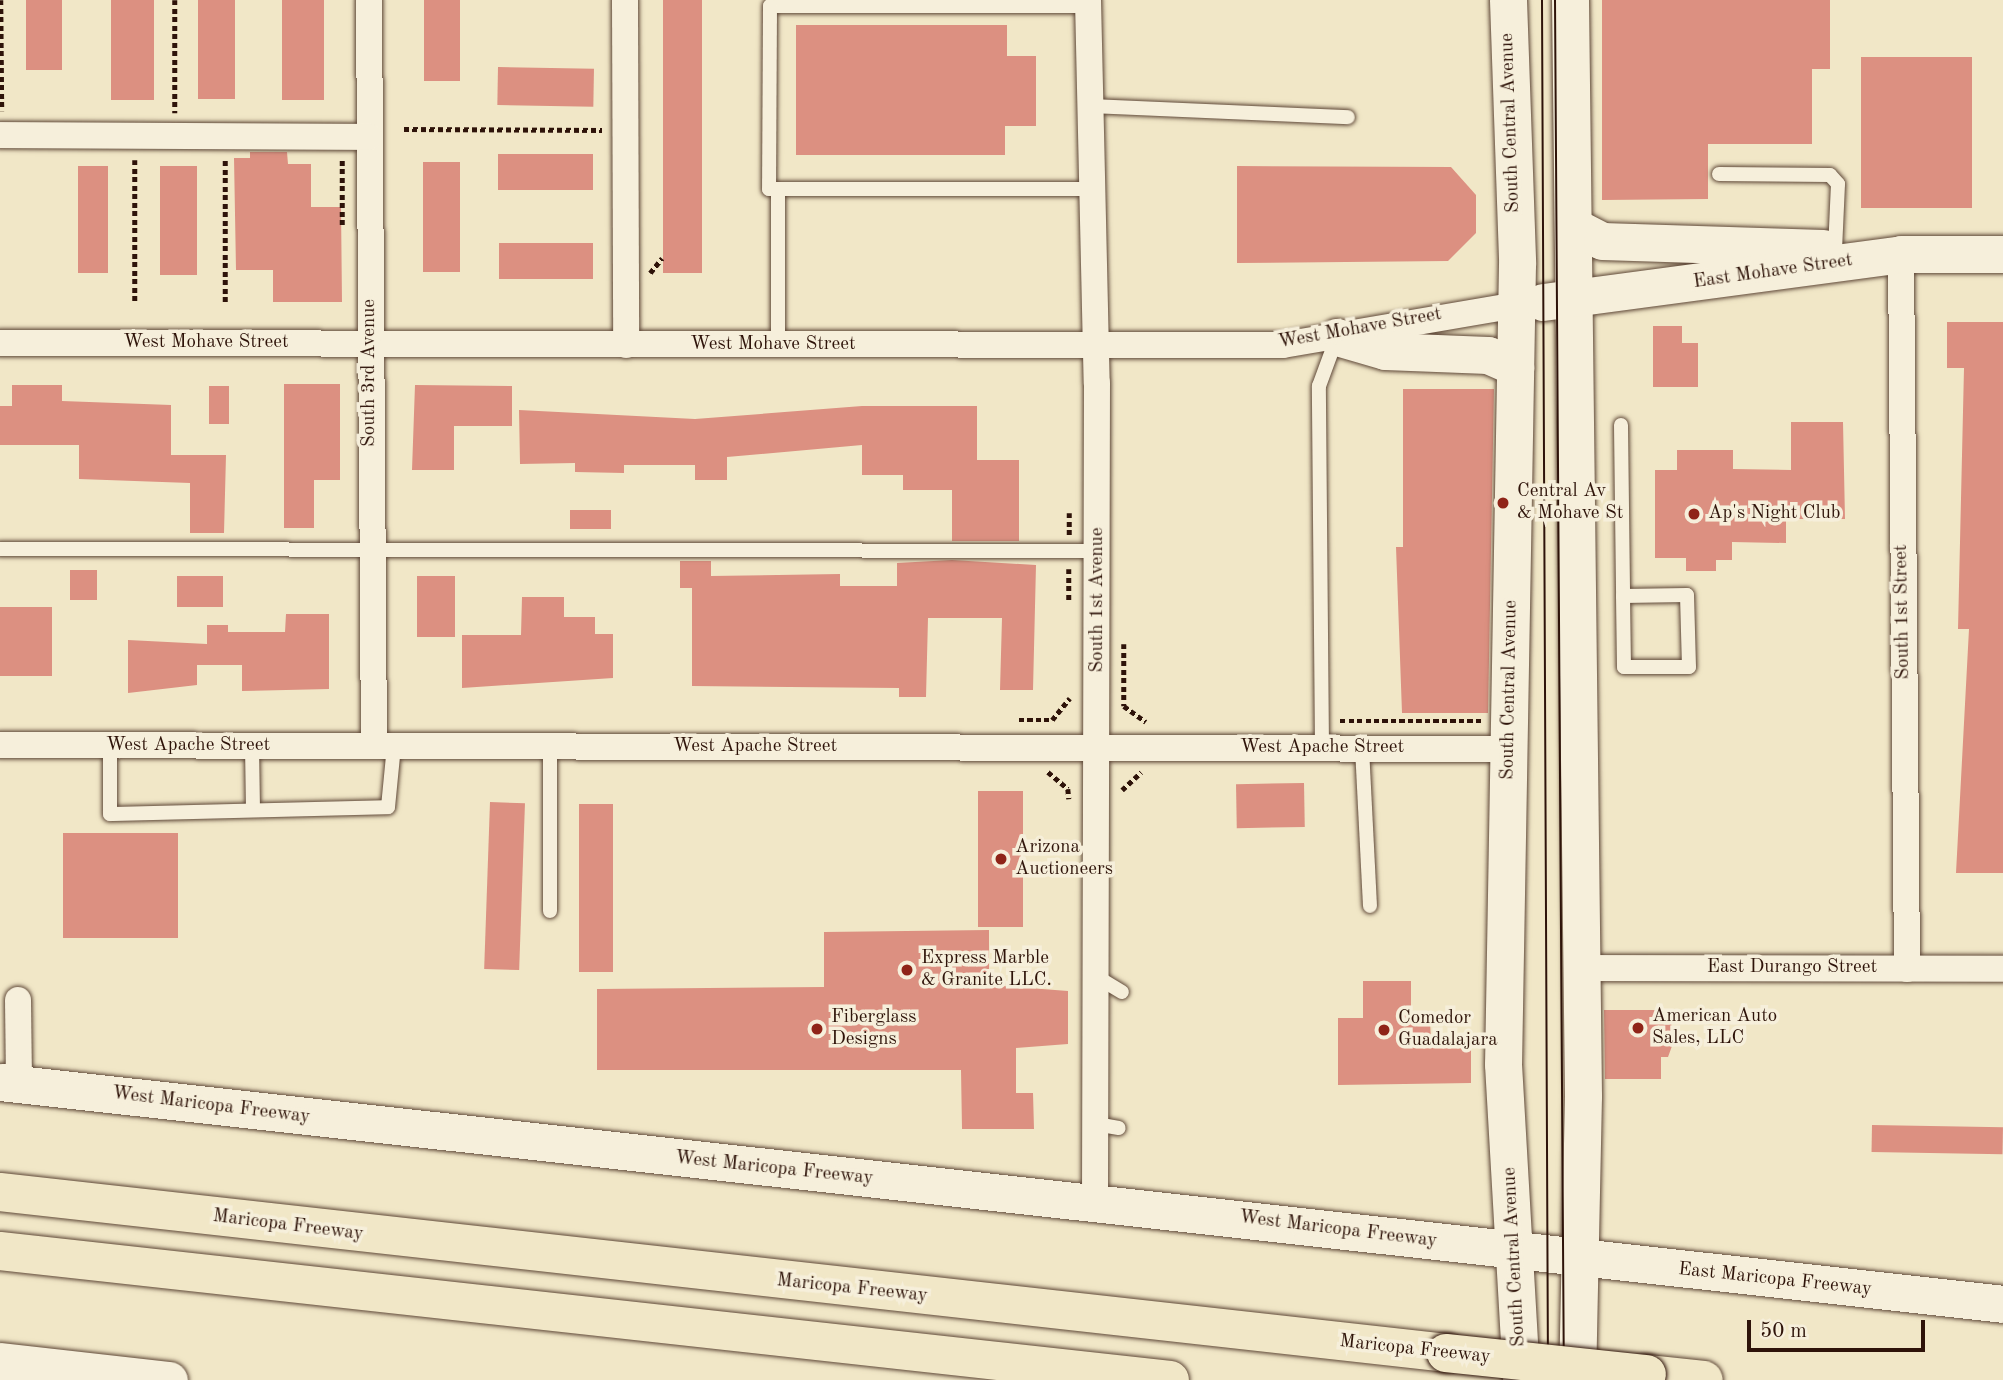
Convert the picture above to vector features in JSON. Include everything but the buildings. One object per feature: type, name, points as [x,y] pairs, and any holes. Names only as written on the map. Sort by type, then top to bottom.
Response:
[{"type":"highway","name":"Maricopa Freeway","points":[[0,1192],[1704,1380]]},
{"type":"highway","points":[[0,1251],[1170,1380]]},
{"type":"highway","points":[[0,1267],[94,1261]]},
{"type":"main road","name":"South Central Avenue","points":[[1508,0],[1544,302],[1581,968],[1547,1256],[1521,1380]]},
{"type":"main road","name":"South Central Avenue","points":[[1570,0],[1575,228],[1515,367],[1504,735],[1503,1063],[1577,1380]]},
{"type":"main road","points":[[1575,228],[1602,241],[1835,249],[1900,254]]},
{"type":"main road","name":"East Mohave Street","points":[[1544,302],[1900,254],[2003,254]]},
{"type":"main road","points":[[1337,337],[1398,353],[1488,355],[1515,367]]},
{"type":"main road","name":"West Maricopa Freeway","points":[[10,1083],[1095,1200],[1547,1256]]},
{"type":"main road","name":"East Maricopa Freeway","points":[[1547,1256],[2003,1304]]},
{"type":"main road","points":[[17,1368],[169,1380]]},
{"type":"street","name":"South 3rd Avenue","points":[[369,0],[371,550],[384,746]]},
{"type":"street","points":[[625,0],[626,345]]},
{"type":"street","name":"South 1st Avenue","points":[[1088,3],[1094,189],[1098,551],[1097,977],[1107,1126],[1095,1200]]},
{"type":"street","points":[[1,124],[369,136]]},
{"type":"street","name":"South 1st Street","points":[[1900,254],[1906,970]]},
{"type":"street","name":"West Mohave Street","points":[[0,343],[1096,347],[1283,345],[1544,302]]},
{"type":"street","name":"West Apache Street","points":[[0,745],[1362,748],[1504,735]]},
{"type":"street","name":"East Durango Street","points":[[1581,968],[2003,969]]},
{"type":"street","points":[[10,1083],[18,1000]]},
{"type":"lane","points":[[1088,3],[770,5],[769,188],[1094,189]]},
{"type":"lane","points":[[1092,106],[1348,117]]},
{"type":"lane","points":[[1719,174],[1830,175],[1838,184],[1835,249]]},
{"type":"lane","points":[[778,188],[778,345]]},
{"type":"lane","points":[[1322,748],[1319,386],[1337,337]]},
{"type":"lane","points":[[1621,425],[1623,596],[1624,667],[1689,667],[1688,595],[1623,596]]},
{"type":"lane","points":[[0,549],[1098,551]]},
{"type":"lane","points":[[110,746],[110,814],[388,807],[384,746]]},
{"type":"lane","points":[[252,746],[253,810]]},
{"type":"lane","points":[[550,746],[550,912]]},
{"type":"lane","points":[[1362,748],[1370,906]]},
{"type":"lane","points":[[1097,977],[1122,992]]},
{"type":"path","points":[[1,0],[1,124]]},
{"type":"path","points":[[175,0],[175,114]]},
{"type":"path","points":[[404,129],[605,130]]},
{"type":"path","points":[[342,149],[342,225]]},
{"type":"path","points":[[135,156],[135,302]]},
{"type":"path","points":[[225,157],[225,302]]},
{"type":"path","points":[[1124,637],[1124,706],[1142,722],[1155,722]]},
{"type":"path","points":[[1322,721],[1504,735]]},
{"type":"path","points":[[1034,771],[1048,771],[1068,789],[1072,816]]},
{"type":"path","points":[[1123,787],[1143,771]]},
{"type":"tram line","points":[[1542,0],[1548,1380]]},
{"type":"tram line","points":[[1555,0],[1564,1380]]},
{"type":"place","name":"Central Av & Mohave St","points":[[1503,503]]},
{"type":"place","name":"Ap's Night Club","points":[[1694,514]]},
{"type":"place","name":"Arizona Auctioneers","points":[[1001,859]]},
{"type":"place","name":"Express Marble & Granite LLC.","points":[[907,970]]},
{"type":"place","name":"American Auto Sales, LLC","points":[[1638,1028]]},
{"type":"place","name":"Fiberglass Designs","points":[[817,1029]]},
{"type":"place","name":"Comedor Guadalajara","points":[[1384,1030]]}]
